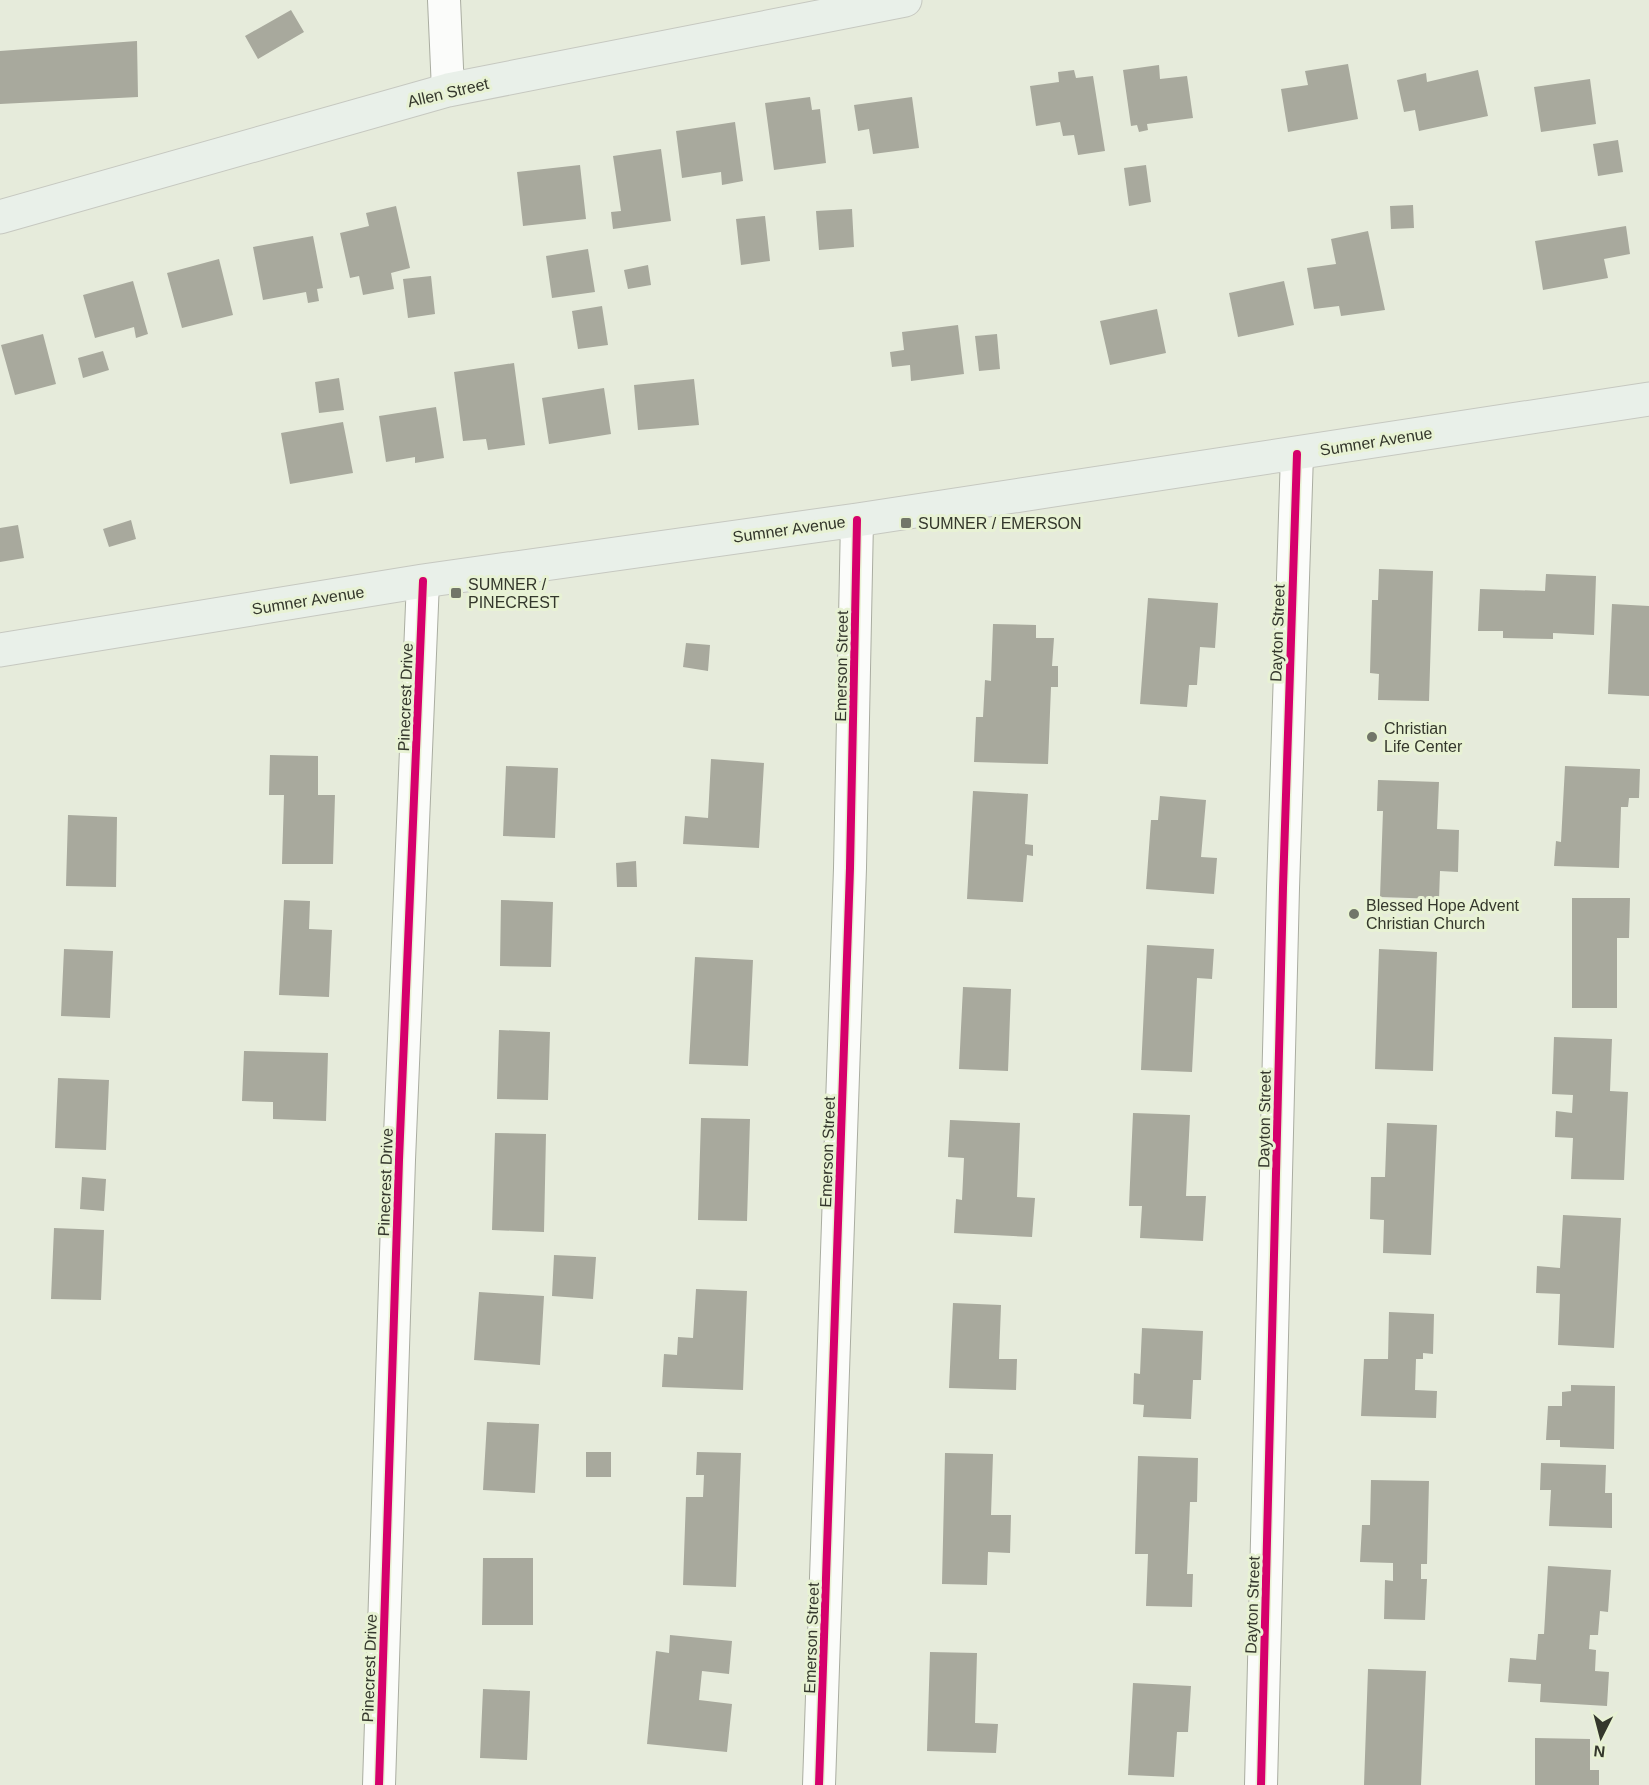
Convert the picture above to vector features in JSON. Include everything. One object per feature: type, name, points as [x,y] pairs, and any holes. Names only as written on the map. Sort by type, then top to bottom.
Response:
[{"type":"main road","name":"Allen Street","points":[[0,217],[448,90],[905,0]]},
{"type":"main road","name":"Sumner Avenue","points":[[0,650],[423,581],[857,520],[1649,399]]},
{"type":"street","points":[[444,0],[448,90]]},
{"type":"street","name":"Dayton Street","points":[[1261,1785],[1282,888],[1297,454]]},
{"type":"street","name":"Emerson Street","points":[[819,1785],[850,880],[857,520]]},
{"type":"street","name":"Pinecrest Drive","points":[[379,1785],[399,1160],[423,581]]},
{"type":"building","points":[[291,10],[304,32],[258,59],[245,36]]},
{"type":"building","points":[[137,41],[138,97],[0,104],[0,51]]},
{"type":"building","points":[[1348,64],[1358,119],[1288,132],[1281,89],[1308,85],[1305,71]]},
{"type":"building","points":[[1159,65],[1160,79],[1187,76],[1193,118],[1147,124],[1148,130],[1139,132],[1137,125],[1131,126],[1123,70]]},
{"type":"building","points":[[1074,70],[1076,78],[1093,76],[1105,151],[1078,155],[1074,135],[1063,136],[1060,122],[1036,126],[1030,86],[1059,82],[1058,72]]},
{"type":"building","points":[[1478,70],[1488,116],[1419,131],[1415,110],[1404,112],[1397,80],[1426,73],[1427,82]]},
{"type":"building","points":[[1590,79],[1596,124],[1541,132],[1534,87]]},
{"type":"building","points":[[810,97],[812,110],[820,109],[826,163],[774,170],[765,103]]},
{"type":"building","points":[[912,97],[919,148],[873,154],[869,129],[858,131],[854,105]]},
{"type":"building","points":[[735,122],[743,181],[722,185],[721,172],[682,178],[676,131]]},
{"type":"building","points":[[1618,140],[1623,172],[1598,176],[1593,144]]},
{"type":"building","points":[[661,149],[671,221],[613,229],[611,212],[621,211],[613,156]]},
{"type":"building","points":[[580,165],[586,219],[523,226],[517,172]]},
{"type":"building","points":[[1146,165],[1151,202],[1129,206],[1124,168]]},
{"type":"building","points":[[1413,205],[1414,228],[1391,229],[1390,206]]},
{"type":"building","points":[[396,206],[410,268],[391,273],[394,289],[363,295],[359,276],[350,278],[340,233],[369,226],[366,213]]},
{"type":"building","points":[[852,209],[854,247],[819,250],[816,211]]},
{"type":"building","points":[[765,216],[770,261],[741,265],[736,219]]},
{"type":"building","points":[[1626,226],[1630,254],[1604,259],[1608,278],[1543,290],[1535,241]]},
{"type":"building","points":[[1368,231],[1385,310],[1341,316],[1339,306],[1314,309],[1307,268],[1336,264],[1331,239]]},
{"type":"building","points":[[313,236],[323,288],[317,289],[319,301],[308,303],[306,292],[263,300],[253,247]]},
{"type":"building","points":[[588,249],[595,292],[552,298],[546,256]]},
{"type":"building","points":[[219,259],[233,315],[182,328],[167,273]]},
{"type":"building","points":[[648,265],[651,285],[628,289],[624,270]]},
{"type":"building","points":[[431,276],[435,314],[408,318],[403,279]]},
{"type":"building","points":[[133,281],[148,334],[136,338],[134,327],[95,338],[83,295]]},
{"type":"building","points":[[1284,281],[1294,325],[1238,337],[1229,293]]},
{"type":"building","points":[[602,306],[608,345],[578,349],[572,311]]},
{"type":"building","points":[[1157,309],[1166,353],[1110,365],[1100,321]]},
{"type":"building","points":[[958,325],[964,374],[911,381],[910,365],[892,367],[890,352],[904,350],[902,332]]},
{"type":"building","points":[[43,334],[56,384],[15,395],[1,345]]},
{"type":"building","points":[[997,334],[1000,369],[979,371],[975,336]]},
{"type":"building","points":[[103,351],[109,370],[83,378],[78,358]]},
{"type":"building","points":[[514,363],[525,445],[488,450],[486,439],[463,441],[454,372]]},
{"type":"building","points":[[339,378],[344,410],[319,413],[315,382]]},
{"type":"building","points":[[694,379],[699,425],[638,430],[634,385]]},
{"type":"building","points":[[604,388],[611,434],[549,444],[542,398]]},
{"type":"building","points":[[436,407],[444,458],[415,463],[415,457],[386,462],[379,416]]},
{"type":"building","points":[[343,422],[353,473],[290,484],[281,433]]},
{"type":"building","points":[[131,520],[136,539],[109,547],[103,529]]},
{"type":"building","points":[[18,525],[24,558],[0,562],[0,528]]},
{"type":"building","points":[[1379,569],[1433,571],[1429,701],[1378,700],[1379,674],[1370,673],[1372,600],[1378,600]]},
{"type":"building","points":[[1546,574],[1596,576],[1594,635],[1553,633],[1553,639],[1503,638],[1503,631],[1478,631],[1480,589],[1545,591]]},
{"type":"building","points":[[1148,598],[1218,603],[1215,648],[1200,647],[1197,685],[1189,685],[1187,707],[1140,704]]},
{"type":"building","points":[[1612,604],[1649,606],[1649,696],[1608,694]]},
{"type":"building","points":[[993,624],[1036,625],[1036,638],[1054,638],[1052,666],[1058,666],[1058,687],[1051,687],[1048,764],[974,762],[976,717],[983,717],[985,680],[991,681]]},
{"type":"building","points":[[686,643],[710,645],[708,671],[683,667]]},
{"type":"building","points":[[270,755],[318,756],[318,795],[335,795],[333,864],[282,864],[284,795],[269,795]]},
{"type":"building","points":[[711,759],[764,763],[759,848],[683,844],[685,816],[708,818]]},
{"type":"building","points":[[506,766],[558,768],[555,838],[503,836]]},
{"type":"building","points":[[1565,766],[1640,769],[1639,798],[1629,798],[1628,807],[1621,807],[1619,868],[1554,866],[1556,841],[1561,842]]},
{"type":"building","points":[[1378,780],[1439,782],[1437,829],[1459,830],[1458,872],[1440,871],[1439,899],[1380,897],[1383,811],[1377,811]]},
{"type":"building","points":[[973,791],[1028,794],[1025,844],[1033,845],[1033,856],[1027,855],[1023,902],[967,899]]},
{"type":"building","points":[[1160,796],[1206,800],[1201,857],[1217,858],[1214,894],[1146,889],[1151,820],[1158,820]]},
{"type":"building","points":[[68,815],[117,817],[116,887],[66,886]]},
{"type":"building","points":[[636,861],[637,887],[617,887],[616,863]]},
{"type":"building","points":[[1572,898],[1630,898],[1629,938],[1617,938],[1617,1008],[1572,1008]]},
{"type":"building","points":[[284,900],[310,901],[309,929],[332,930],[329,997],[279,995]]},
{"type":"building","points":[[501,900],[553,902],[551,967],[500,966]]},
{"type":"building","points":[[1147,945],[1214,949],[1212,979],[1197,978],[1192,1072],[1141,1070]]},
{"type":"building","points":[[64,949],[113,951],[110,1018],[61,1016]]},
{"type":"building","points":[[1379,949],[1437,952],[1433,1071],[1375,1069]]},
{"type":"building","points":[[695,957],[753,960],[748,1066],[689,1064]]},
{"type":"building","points":[[963,987],[1011,989],[1008,1071],[959,1069]]},
{"type":"building","points":[[499,1030],[550,1032],[548,1100],[497,1099]]},
{"type":"building","points":[[1554,1037],[1612,1039],[1610,1091],[1628,1092],[1624,1180],[1571,1179],[1573,1138],[1555,1137],[1556,1111],[1572,1113],[1573,1095],[1552,1094]]},
{"type":"building","points":[[244,1051],[328,1053],[326,1121],[273,1119],[273,1102],[242,1101]]},
{"type":"building","points":[[58,1078],[109,1080],[106,1150],[55,1148]]},
{"type":"building","points":[[1133,1113],[1190,1115],[1186,1196],[1206,1196],[1203,1241],[1140,1238],[1142,1206],[1129,1206]]},
{"type":"building","points":[[701,1118],[750,1119],[747,1221],[698,1220]]},
{"type":"building","points":[[950,1120],[1020,1123],[1017,1197],[1035,1198],[1032,1237],[954,1233],[956,1199],[962,1200],[964,1158],[948,1157]]},
{"type":"building","points":[[1387,1123],[1437,1125],[1431,1255],[1383,1253],[1384,1220],[1370,1219],[1371,1177],[1385,1177]]},
{"type":"building","points":[[495,1133],[546,1134],[544,1232],[492,1230]]},
{"type":"building","points":[[82,1177],[106,1179],[104,1211],[80,1209]]},
{"type":"building","points":[[1563,1215],[1621,1218],[1614,1348],[1558,1345],[1560,1294],[1536,1293],[1537,1266],[1560,1268]]},
{"type":"building","points":[[54,1228],[104,1230],[101,1300],[51,1299]]},
{"type":"building","points":[[554,1255],[596,1257],[593,1299],[552,1296]]},
{"type":"building","points":[[696,1289],[747,1291],[743,1390],[662,1387],[664,1354],[677,1355],[678,1337],[693,1338]]},
{"type":"building","points":[[479,1292],[544,1296],[540,1365],[474,1360]]},
{"type":"building","points":[[953,1303],[1001,1305],[999,1359],[1017,1359],[1016,1390],[949,1388]]},
{"type":"building","points":[[1389,1312],[1434,1314],[1433,1354],[1423,1353],[1423,1359],[1416,1359],[1415,1390],[1437,1391],[1436,1418],[1361,1416],[1364,1359],[1388,1359]]},
{"type":"building","points":[[1142,1328],[1203,1331],[1201,1380],[1193,1380],[1191,1419],[1143,1417],[1144,1405],[1133,1404],[1134,1373],[1140,1374]]},
{"type":"building","points":[[1571,1385],[1615,1386],[1614,1449],[1560,1447],[1560,1440],[1546,1440],[1548,1406],[1562,1406],[1562,1392],[1571,1391]]},
{"type":"building","points":[[487,1422],[539,1424],[535,1493],[483,1490]]},
{"type":"building","points":[[586,1452],[611,1452],[611,1477],[586,1477]]},
{"type":"building","points":[[697,1452],[741,1453],[736,1587],[683,1585],[686,1497],[703,1497],[704,1475],[696,1475]]},
{"type":"building","points":[[945,1453],[993,1454],[991,1515],[1011,1515],[1010,1553],[988,1552],[987,1585],[942,1584]]},
{"type":"building","points":[[1138,1456],[1198,1458],[1197,1502],[1190,1502],[1187,1574],[1193,1574],[1192,1607],[1146,1606],[1148,1554],[1135,1554]]},
{"type":"building","points":[[1541,1463],[1606,1465],[1605,1493],[1612,1493],[1612,1528],[1549,1526],[1551,1490],[1540,1490]]},
{"type":"building","points":[[1371,1480],[1429,1481],[1427,1564],[1421,1564],[1421,1579],[1427,1579],[1425,1620],[1384,1619],[1385,1580],[1393,1581],[1393,1563],[1360,1562],[1362,1525],[1370,1525]]},
{"type":"building","points":[[483,1558],[533,1558],[533,1625],[482,1625]]},
{"type":"building","points":[[1548,1566],[1611,1570],[1608,1612],[1600,1611],[1598,1635],[1590,1635],[1589,1649],[1596,1650],[1595,1671],[1609,1672],[1607,1706],[1540,1702],[1541,1684],[1508,1682],[1510,1658],[1536,1660],[1538,1634],[1544,1634]]},
{"type":"building","points":[[670,1635],[732,1641],[729,1674],[702,1671],[699,1700],[732,1704],[727,1752],[647,1744],[656,1651],[669,1653]]},
{"type":"building","points":[[930,1652],[977,1653],[975,1723],[998,1724],[996,1753],[927,1751]]},
{"type":"building","points":[[1368,1669],[1426,1671],[1421,1785],[1364,1785]]},
{"type":"building","points":[[1133,1683],[1191,1686],[1188,1732],[1177,1732],[1174,1777],[1128,1775]]},
{"type":"building","points":[[483,1689],[530,1691],[527,1760],[480,1758]]},
{"type":"building","points":[[1535,1738],[1590,1739],[1590,1770],[1599,1770],[1599,1785],[1535,1785]]},
{"type":"cycle path","points":[[1261,1785],[1283,888],[1297,454]]},
{"type":"cycle path","points":[[819,1785],[850,868],[857,520]]},
{"type":"cycle path","points":[[379,1785],[399,1160],[423,581]]},
{"type":"place","name":"SUMNER / EMERSON","points":[[906,523]]},
{"type":"place","name":"SUMNER / PINECREST","points":[[456,593]]},
{"type":"place","name":"Christian Life Center","points":[[1372,737]]},
{"type":"place","name":"Blessed Hope Advent Christian Church","points":[[1354,914]]}]
